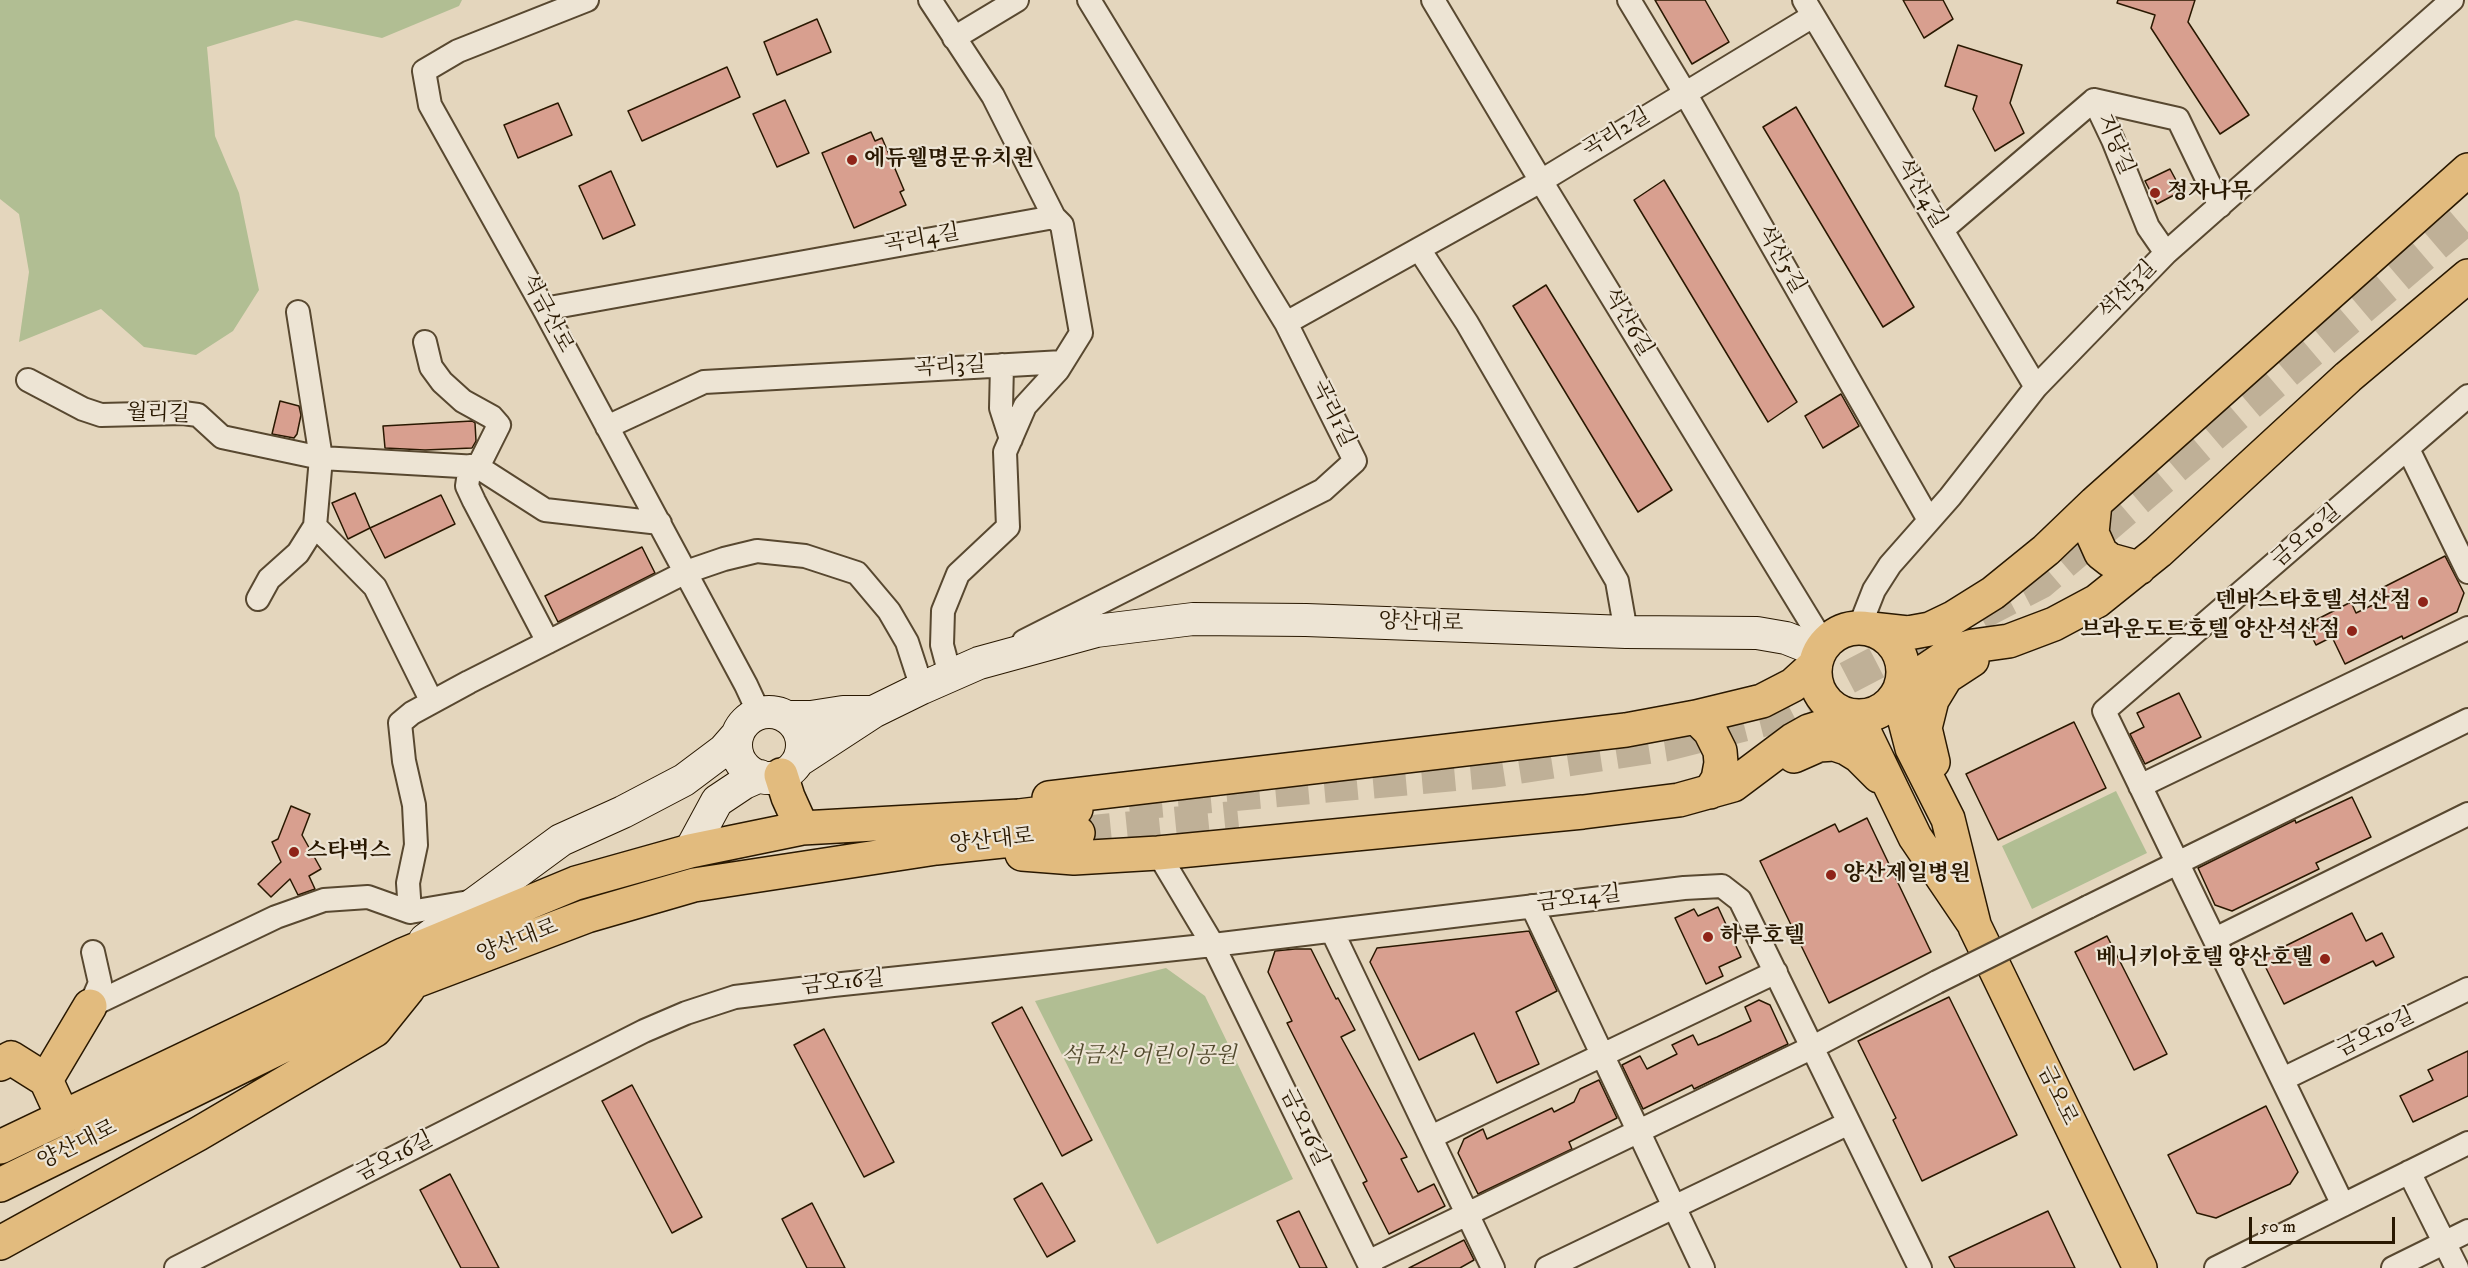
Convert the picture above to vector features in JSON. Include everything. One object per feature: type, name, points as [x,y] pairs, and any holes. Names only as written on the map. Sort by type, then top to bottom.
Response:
[{"type":"main road","points":[[937,834],[1024,801],[1626,730],[1696,717],[1762,701],[1778,694],[1793,685],[1834,635],[1846,630],[1865,628],[1908,633],[1930,629],[1953,618],[1993,593],[2046,550],[2095,503],[2468,170]]},
{"type":"main road","points":[[1948,819],[1925,728],[1927,713],[1939,686],[1946,677],[1966,663],[2009,641],[2054,624],[2097,601],[2139,568],[2348,377],[2468,276]]},
{"type":"main road","points":[[2095,503],[2092,533],[2101,553],[2110,560],[2139,568]]},
{"type":"main road","name":"양산대로","points":[[690,851],[717,801],[744,783],[780,771],[873,712],[979,663],[1096,631],[1193,619],[1306,620],[1626,632],[1757,633],[1786,638],[1819,653]]},
{"type":"main road","points":[[1865,628],[1884,636],[1894,646],[1901,659],[1904,673],[1899,691]]},
{"type":"main road","points":[[1721,788],[1801,735],[1832,722],[1869,716],[1881,711],[1899,691],[1953,652],[1973,646],[2009,641]]},
{"type":"main road","points":[[1819,653],[1815,680],[1819,693],[1828,705],[1840,713],[1856,717]]},
{"type":"main road","name":"금오로","points":[[1899,691],[1912,748],[1948,819],[1974,924]]},
{"type":"main road","points":[[0,1243],[198,1134],[375,1030],[409,968],[477,901],[561,840],[623,812],[684,780],[761,721],[843,712],[873,712]]},
{"type":"main road","points":[[1696,717],[1710,731],[1720,751],[1721,763],[1718,779],[1721,788]]},
{"type":"main road","name":"금오로","points":[[1856,717],[1915,837],[1974,924],[2140,1268]]},
{"type":"main road","points":[[761,721],[799,732],[801,741],[780,771]]},
{"type":"main road","points":[[761,721],[736,744],[737,755],[750,772],[780,771]]},
{"type":"main road","points":[[937,834],[1074,858],[1158,853],[1583,812],[1679,800],[1770,771],[1806,749],[1834,744],[1846,748],[1872,767],[1897,799]]},
{"type":"main road","points":[[780,771],[788,797],[802,828]]},
{"type":"main road","name":"양산대로","points":[[0,1147],[63,1117],[409,968],[694,885],[1019,816],[1077,821]]},
{"type":"main road","name":"양산대로","points":[[0,1185],[576,882],[690,851],[802,828],[937,834]]},
{"type":"main road","points":[[46,1080],[90,1006]]},
{"type":"main road","points":[[0,1064],[11,1058],[46,1080],[63,1117]]},
{"type":"street","name":"석금산로","points":[[587,0],[458,51],[424,71],[430,105],[660,523],[761,721]]},
{"type":"street","points":[[930,0],[993,96],[1054,217],[1062,225],[1081,333],[1063,362],[1025,406],[1011,440]]},
{"type":"street","points":[[954,38],[1017,0]]},
{"type":"street","name":"곡리1길","points":[[979,663],[1323,490],[1355,461],[1286,322],[1089,0]]},
{"type":"street","name":"석산6길","points":[[1433,0],[1819,653]]},
{"type":"street","name":"석산5길","points":[[1629,0],[1685,93],[1929,520]]},
{"type":"street","name":"석산3길","points":[[1865,628],[1874,590],[1890,565],[2036,387],[2166,253],[2452,0]]},
{"type":"street","name":"곡리2길","points":[[1286,322],[1540,181],[1685,93],[1808,8]]},
{"type":"street","name":"석산4길","points":[[1808,8],[2036,387]]},
{"type":"street","points":[[1942,230],[2094,100],[2178,119],[2220,206]]},
{"type":"street","name":"지당길","points":[[2094,100],[2113,140],[2148,227],[2166,253]]},
{"type":"street","name":"곡리4길","points":[[544,309],[1054,217]]},
{"type":"street","points":[[1419,249],[1467,323],[1617,581],[1626,632]]},
{"type":"street","points":[[258,599],[269,579],[298,553],[315,526],[321,458],[298,312]]},
{"type":"street","points":[[425,342],[431,367],[442,382],[463,401],[492,417],[499,426],[474,466],[467,486],[548,642]]},
{"type":"street","points":[[1002,365],[1063,362]]},
{"type":"street","name":"곡리3길","points":[[607,427],[704,382],[1002,365],[1001,408],[1011,440],[1005,452],[1008,527],[958,574],[943,611],[942,645],[936,682]]},
{"type":"street","name":"월리길","points":[[28,380],[83,409],[101,415],[183,413],[198,415],[222,437],[321,458],[474,466],[545,510],[660,523]]},
{"type":"street","name":"금오10길","points":[[2343,1205],[2104,711],[2468,396]]},
{"type":"street","points":[[2408,449],[2468,572]]},
{"type":"street","points":[[315,526],[375,587],[432,702]]},
{"type":"street","points":[[410,912],[408,883],[416,844],[414,805],[404,760],[400,723],[412,712],[686,572],[757,551],[805,556],[857,573],[889,610],[907,642],[936,682]]},
{"type":"street","points":[[2140,786],[2468,628]]},
{"type":"street","points":[[1370,1265],[2468,720]]},
{"type":"street","points":[[2215,939],[2468,814]]},
{"type":"street","points":[[1158,853],[1213,945]]},
{"type":"street","name":"금오14길","points":[[1213,945],[1684,888],[1722,886],[1740,900],[1849,1123],[1913,1266]]},
{"type":"street","points":[[90,1006],[276,917],[324,900],[368,897],[410,912],[477,901]]},
{"type":"street","points":[[1532,906],[1703,1268]]},
{"type":"street","points":[[1332,931],[1493,1268]]},
{"type":"street","name":"금오16길","points":[[176,1268],[644,1031],[686,1013],[735,997],[833,984],[1213,945],[1370,1265]]},
{"type":"street","points":[[90,1006],[100,983],[93,952]]},
{"type":"street","points":[[1431,1137],[1776,972]]},
{"type":"street","name":"금오10길","points":[[2283,1079],[2468,989]]},
{"type":"street","points":[[1547,1268],[1849,1123]]},
{"type":"street","points":[[2216,1268],[2468,1143]]},
{"type":"street","points":[[2409,1172],[2457,1268]]},
{"type":"street","points":[[2393,1268],[2468,1231]]},
{"type":"green space","points":[[0,0],[462,0],[459,6],[382,38],[296,20],[207,47],[215,136],[239,193],[259,290],[233,331],[196,355],[144,347],[101,309],[19,342],[29,272],[19,214],[0,199]]},
{"type":"green space","points":[[2116,791],[2147,853],[2032,909],[2002,846]]},
{"type":"green space","name":"석금산 어린이공원","points":[[1166,968],[1205,996],[1293,1179],[1157,1244],[1035,1001]]},
{"type":"building","points":[[1655,0],[1705,0],[1729,42],[1692,64]]},
{"type":"building","points":[[1903,0],[1943,0],[1953,19],[1924,38]]},
{"type":"building","points":[[2118,0],[2195,0],[2188,22],[2249,115],[2220,134],[2151,28],[2155,15],[2117,3]]},
{"type":"building","points":[[817,19],[831,52],[777,75],[764,42]]},
{"type":"building","points":[[1958,45],[2022,65],[2010,103],[2024,133],[1995,151],[1973,109],[1977,96],[1945,86]]},
{"type":"building","points":[[727,67],[740,97],[642,141],[628,111]]},
{"type":"building","points":[[785,100],[809,153],[777,167],[753,114]]},
{"type":"building","points":[[558,103],[572,135],[518,158],[504,125]]},
{"type":"building","points":[[1796,107],[1914,307],[1883,327],[1763,127]]},
{"type":"building","points":[[871,132],[875,141],[882,138],[904,190],[900,192],[906,205],[854,228],[822,153]]},
{"type":"building","points":[[2170,169],[2177,182],[2171,185],[2176,194],[2157,204],[2145,181]]},
{"type":"building","points":[[611,171],[635,225],[603,239],[579,186]]},
{"type":"building","points":[[1664,180],[1797,402],[1768,422],[1634,200]]},
{"type":"building","points":[[1546,285],[1672,490],[1638,512],[1513,306]]},
{"type":"building","points":[[1841,394],[1859,426],[1823,448],[1805,416]]},
{"type":"building","points":[[280,401],[299,406],[301,415],[294,438],[272,434]]},
{"type":"building","points":[[472,421],[475,423],[476,441],[472,448],[425,450],[385,448],[383,426]]},
{"type":"building","points":[[355,493],[370,528],[348,539],[332,503]]},
{"type":"building","points":[[441,495],[455,524],[385,558],[370,528]]},
{"type":"building","points":[[642,547],[655,573],[558,622],[545,596]]},
{"type":"building","points":[[2445,556],[2464,593],[2457,612],[2345,664],[2332,637],[2316,645],[2306,625],[2351,602],[2356,613],[2383,600],[2378,590]]},
{"type":"building","points":[[2179,693],[2201,737],[2145,764],[2130,734],[2144,727],[2137,713]]},
{"type":"building","points":[[2074,722],[2106,788],[1998,840],[1966,774]]},
{"type":"building","points":[[2352,797],[2371,837],[2316,863],[2319,869],[2232,911],[2215,905],[2198,868],[2295,820],[2296,823]]},
{"type":"building","name":"스타벅스","points":[[291,806],[310,814],[302,835],[321,869],[309,876],[315,889],[298,895],[290,879],[271,897],[258,884],[281,862],[272,842],[278,839]]},
{"type":"building","points":[[1867,818],[1931,952],[1829,1003],[1760,861],[1835,824],[1839,832]]},
{"type":"building","name":"하루호텔","points":[[1718,907],[1741,957],[1719,967],[1723,976],[1706,984],[1675,918],[1694,909],[1698,916]]},
{"type":"building","name":"베니키아호텔 양산호텔","points":[[2352,913],[2366,941],[2382,933],[2394,957],[2376,966],[2373,961],[2284,1004],[2261,958]]},
{"type":"building","points":[[1529,931],[1557,991],[1516,1012],[1539,1064],[1497,1083],[1474,1033],[1419,1060],[1370,962],[1377,948]]},
{"type":"building","points":[[2107,936],[2167,1054],[2134,1070],[2075,952]]},
{"type":"building","points":[[1311,949],[1336,999],[1338,998],[1355,1030],[1341,1037],[1407,1157],[1401,1159],[1418,1192],[1434,1184],[1445,1206],[1389,1234],[1363,1183],[1367,1181],[1287,1023],[1292,1021],[1268,972],[1275,951]]},
{"type":"building","points":[[1949,997],[2017,1135],[1922,1181],[1893,1120],[1896,1118],[1858,1041]]},
{"type":"building","points":[[1759,1000],[1770,1005],[1788,1044],[1694,1089],[1692,1085],[1643,1109],[1622,1065],[1640,1056],[1647,1069],[1677,1054],[1672,1045],[1693,1035],[1698,1045],[1751,1021],[1745,1007]]},
{"type":"building","points":[[1022,1007],[1092,1140],[1062,1156],[992,1023]]},
{"type":"building","points":[[824,1029],[894,1162],[864,1177],[794,1045]]},
{"type":"building","points":[[2468,1051],[2468,1096],[2413,1122],[2400,1096],[2433,1080],[2428,1070]]},
{"type":"building","points":[[1599,1080],[1617,1118],[1569,1142],[1572,1149],[1478,1194],[1458,1153],[1464,1139],[1483,1129],[1487,1139],[1552,1108],[1554,1112],[1574,1102],[1580,1089]]},
{"type":"building","points":[[632,1085],[702,1217],[672,1233],[602,1101]]},
{"type":"building","points":[[2266,1106],[2298,1172],[2290,1184],[2216,1218],[2197,1213],[2168,1155]]},
{"type":"building","points":[[450,1174],[499,1268],[461,1268],[420,1190]]},
{"type":"building","points":[[1042,1183],[1075,1241],[1047,1257],[1014,1199]]},
{"type":"building","points":[[812,1203],[845,1268],[807,1268],[782,1219]]},
{"type":"building","points":[[1299,1211],[1327,1268],[1300,1268],[1277,1221]]},
{"type":"building","points":[[2048,1211],[2075,1268],[1955,1268],[1949,1257]]},
{"type":"building","points":[[1464,1240],[1474,1260],[1460,1268],[1409,1268]]},
{"type":"tunnel","points":[[1129,804],[1495,771],[1665,745],[1768,719],[1901,650],[1964,622],[2041,582],[2468,217]]},
{"type":"tunnel","points":[[1078,833],[1238,817]]},
{"type":"place","name":"에듀웰명문유치원","points":[[852,160]]},
{"type":"place","name":"정자나무","points":[[2155,193]]},
{"type":"place","name":"덴바스타호텔 석산점","points":[[2423,602]]},
{"type":"place","name":"브라운도트호텔 양산석산점","points":[[2352,631]]},
{"type":"place","name":"스타벅스","points":[[294,852]]},
{"type":"place","name":"양산제일병원","points":[[1831,875]]},
{"type":"place","name":"하루호텔","points":[[1708,937]]},
{"type":"place","name":"베니키아호텔 양산호텔","points":[[2325,959]]}]
